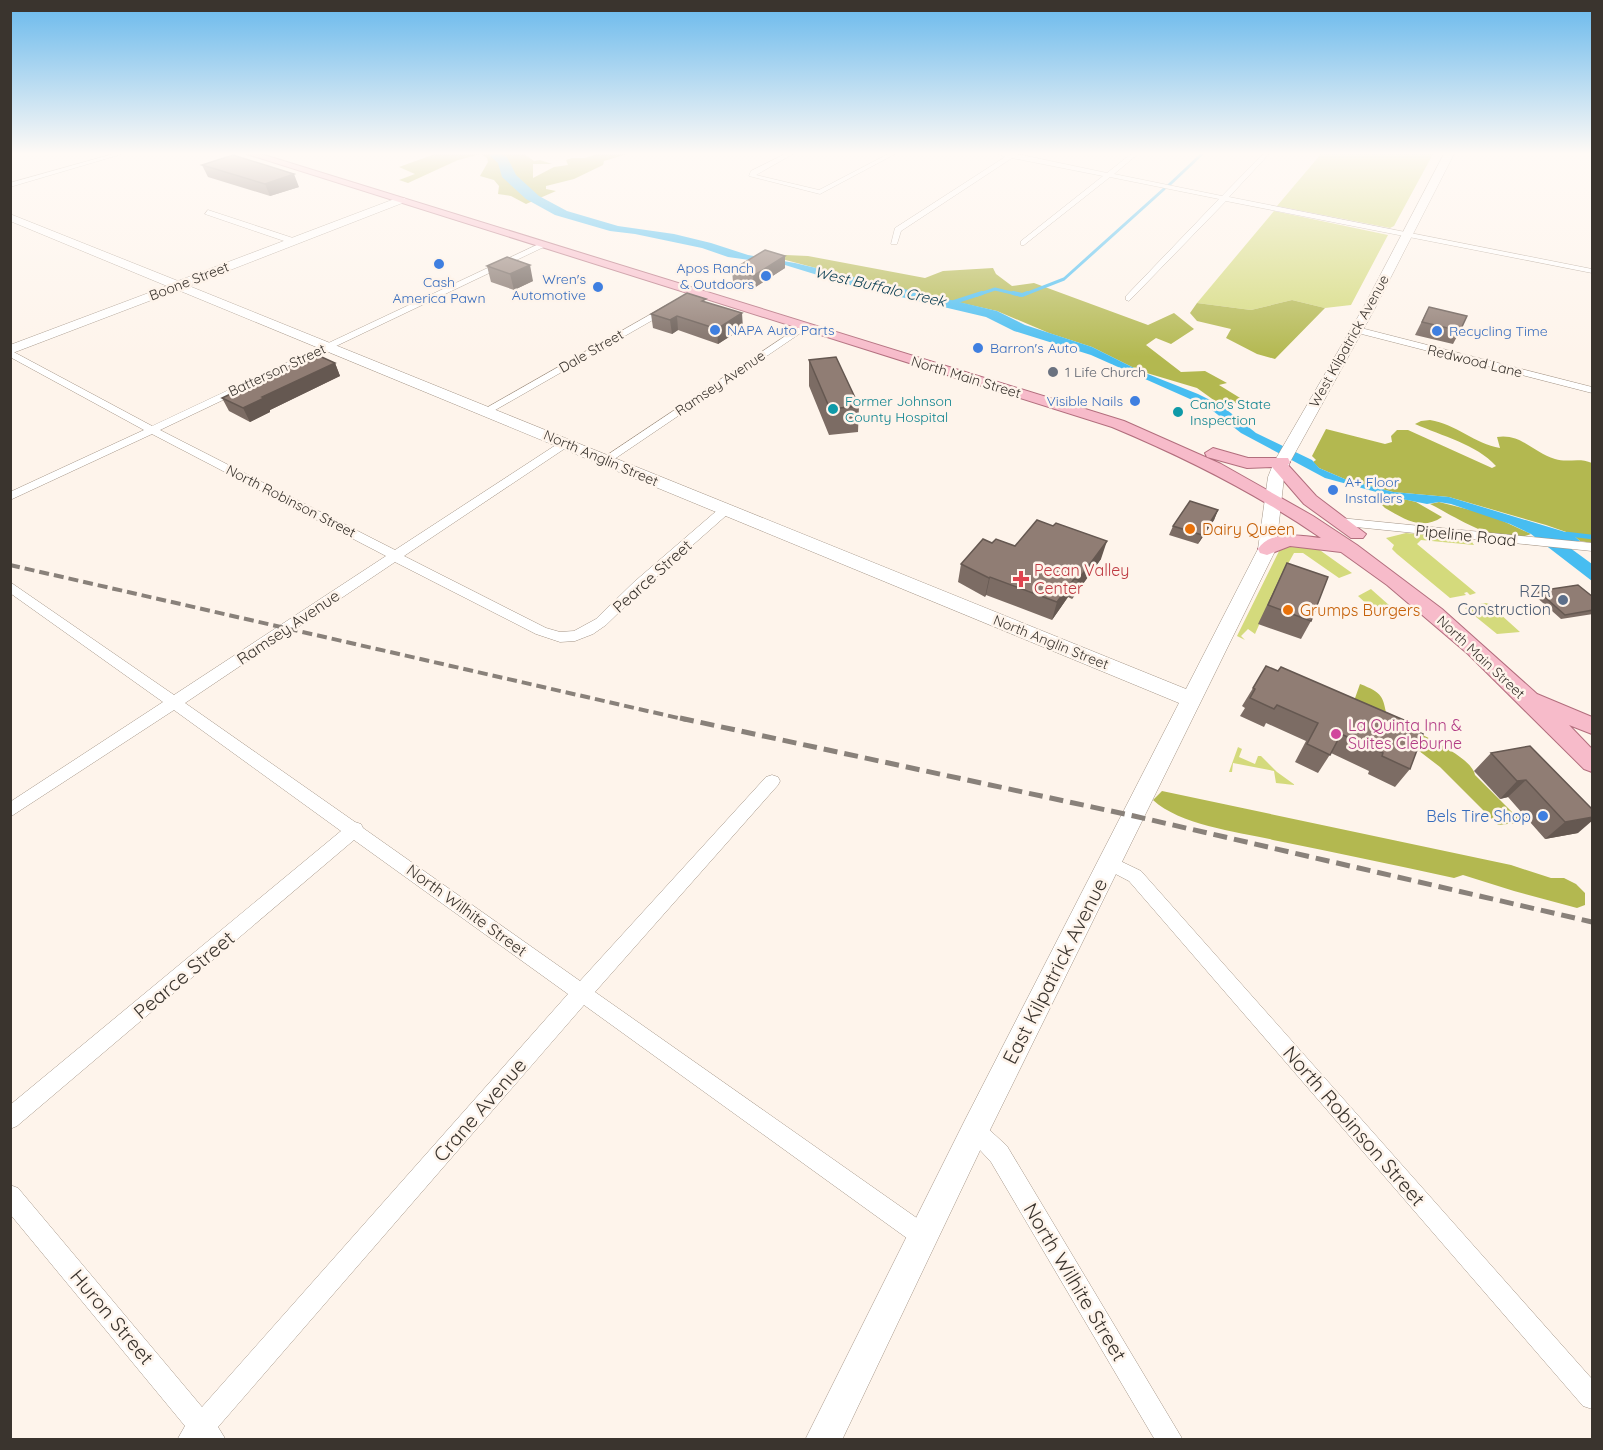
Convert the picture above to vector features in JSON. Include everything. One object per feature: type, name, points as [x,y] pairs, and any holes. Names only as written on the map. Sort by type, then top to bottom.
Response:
[{"type":"main road","name":"North Main Street","points":[[470,222],[1110,422],[1171,445],[1223,470],[1274,499],[1370,562],[1476,649],[1591,761]]},
{"type":"main road","points":[[1171,445],[1194,447],[1247,463],[1281,464],[1310,500],[1360,537],[1370,562]]},
{"type":"main road","points":[[1267,549],[1288,540],[1298,539],[1351,548]]},
{"type":"main road","points":[[1524,697],[1593,726]]},
{"type":"street","name":"North Anglin Street","points":[[22,222],[1192,700]]},
{"type":"street","points":[[236,222],[293,241]]},
{"type":"street","name":"Boone Street","points":[[10,351],[344,222]]},
{"type":"street","points":[[894,242],[898,230],[911,222]]},
{"type":"street","points":[[1024,243],[1050,222]]},
{"type":"street","points":[[1129,298],[1202,222]]},
{"type":"street","points":[[1340,222],[1593,272]]},
{"type":"street","name":"West Kilpatrick Avenue","points":[[1274,499],[1276,477],[1281,464],[1357,330],[1413,222]]},
{"type":"street","name":"Batterson Street","points":[[10,497],[544,245]]},
{"type":"street","name":"Dale Street","points":[[486,411],[695,292]]},
{"type":"street","name":"Ramsey Avenue","points":[[606,460],[805,326]]},
{"type":"street","name":"Redwood Lane","points":[[1357,330],[1593,390]]},
{"type":"street","name":"North Robinson Street","points":[[10,351],[153,430],[541,631],[560,637],[575,636]]},
{"type":"street","name":"Ramsey Avenue","points":[[10,811],[176,704],[566,443]]},
{"type":"street","name":"East Kilpatrick Avenue","points":[[823,1440],[975,1130],[1267,549],[1274,499]]},
{"type":"street","name":"Pearce Street","points":[[575,636],[601,622],[639,585],[725,510]]},
{"type":"street","name":"Pipeline Road","points":[[1340,522],[1593,547]]},
{"type":"street","name":"North Wilhite Street","points":[[10,586],[355,829],[923,1236]]},
{"type":"street","name":"Crane Avenue","points":[[202,1435],[582,993],[772,781]]},
{"type":"street","name":"Pearce Street","points":[[10,1119],[355,829]]},
{"type":"street","name":"North Robinson Street","points":[[1110,863],[1135,876],[1593,1397]]},
{"type":"street","name":"North Wilhite Street","points":[[975,1130],[999,1155],[1170,1440]]},
{"type":"street","name":"Huron Street","points":[[10,1196],[202,1435]]},
{"type":"green space","points":[[1265,222],[1325,222],[1388,235],[1351,305],[1325,308],[1292,300],[1251,310],[1197,303]]},
{"type":"green space","points":[[1357,222],[1396,222],[1390,228]]},
{"type":"green space","points":[[763,254],[808,256],[925,278],[943,271],[993,268],[996,274],[1012,286],[1034,283],[1148,325],[1174,313],[1194,329],[1171,344],[1156,338],[1146,345],[1181,372],[1205,371],[1227,383],[1219,385],[1245,401],[1222,406],[1197,388],[1140,371],[1092,347],[1049,333],[997,311],[876,284]]},
{"type":"green space","points":[[1292,300],[1325,308],[1275,359],[1257,354],[1226,338],[1231,329],[1197,321],[1190,313],[1197,303],[1251,310]]},
{"type":"green space","points":[[1430,420],[1491,446],[1500,448],[1497,437],[1513,438],[1555,459],[1583,460],[1592,463],[1592,543],[1580,541],[1572,534],[1546,525],[1449,497],[1393,492],[1347,480],[1319,468],[1313,462],[1316,460],[1312,456],[1326,429],[1385,444],[1392,442],[1391,436],[1397,430],[1408,430],[1492,468],[1496,466],[1469,446],[1415,424]]},
{"type":"green space","points":[[1387,495],[1416,502],[1442,517],[1427,523],[1413,522],[1385,508],[1380,503],[1381,499]]},
{"type":"green space","points":[[1439,502],[1490,515],[1531,534],[1505,537],[1492,534],[1430,504]]},
{"type":"green space","points":[[1406,533],[1470,539],[1474,545],[1421,540],[1417,544],[1476,593],[1470,595],[1467,592],[1464,593],[1466,595],[1450,598],[1397,554],[1392,549],[1394,545],[1386,538]]},
{"type":"green space","points":[[1282,545],[1314,546],[1352,573],[1339,578],[1303,553],[1294,553],[1278,582],[1255,634],[1248,629],[1241,636],[1245,640],[1237,636]]},
{"type":"green space","points":[[1371,589],[1398,613],[1381,617],[1358,596]]},
{"type":"green space","points":[[1486,603],[1520,632],[1497,634],[1465,608],[1477,605],[1484,608],[1480,604]]},
{"type":"green space","points":[[1360,684],[1381,696],[1387,718],[1463,759],[1475,775],[1517,817],[1517,823],[1498,825],[1440,767],[1354,701]]},
{"type":"green space","points":[[1238,747],[1242,749],[1239,757],[1255,764],[1258,756],[1261,756],[1295,785],[1276,783],[1274,771],[1233,763],[1232,772],[1229,772]]},
{"type":"green space","points":[[1162,791],[1511,865],[1551,878],[1564,878],[1576,884],[1585,893],[1585,905],[1577,908],[1463,875],[1454,878],[1212,827],[1165,809],[1153,800]]},
{"type":"water","name":"West Buffalo Creek","points":[[578,222],[603,222],[674,234],[748,255],[795,263],[997,311],[1025,325],[1092,347],[1140,371],[1198,394],[1222,406],[1256,433],[1312,460],[1319,468],[1347,480],[1393,492],[1449,497],[1572,534],[1580,541],[1562,542],[1592,564],[1592,581],[1531,534],[1510,524],[1451,504],[1439,502],[1427,504],[1402,499],[1325,478],[1241,433],[1208,407],[1091,355],[1014,331],[986,317],[850,285],[785,265],[728,257],[702,248],[610,231]]},
{"type":"building","points":[[765,250],[785,256],[753,276],[732,270]]},
{"type":"building","points":[[507,257],[530,265],[510,274],[487,266]]},
{"type":"building","points":[[687,293],[706,299],[702,301],[742,313],[717,329],[677,316],[670,320],[651,314]]},
{"type":"building","points":[[1429,307],[1467,316],[1460,331],[1422,322]]},
{"type":"building","points":[[315,354],[335,363],[243,408],[222,398]]},
{"type":"building","points":[[836,357],[859,406],[830,409],[809,360]]},
{"type":"building","points":[[1190,501],[1218,510],[1202,535],[1173,526]]},
{"type":"building","points":[[1037,520],[1053,526],[1056,523],[1107,541],[1078,580],[1074,579],[1057,602],[989,578],[961,564],[983,539],[992,543],[996,539],[1015,546]]},
{"type":"building","points":[[1287,563],[1328,577],[1311,621],[1268,605]]},
{"type":"building","name":"RZR Construction","points":[[1578,585],[1593,597],[1593,610],[1565,615],[1538,591]]},
{"type":"building","points":[[1266,666],[1278,671],[1281,667],[1413,724],[1411,729],[1423,734],[1410,769],[1382,756],[1383,753],[1341,734],[1330,755],[1307,744],[1318,723],[1277,705],[1274,709],[1250,698]]},
{"type":"building","points":[[1530,746],[1593,810],[1593,817],[1565,822],[1526,780],[1517,781],[1491,753]]},
{"type":"waterway","points":[[1023,295],[1064,279],[1128,222]]},
{"type":"waterway","points":[[977,295],[995,289],[1020,295]]},
{"type":"waterway","name":"West Buffalo Creek","points":[[951,303],[982,293]]},
{"type":"waterway","points":[[1013,293],[1022,295],[1027,293]]},
{"type":"waterway","points":[[1567,534],[1592,537]]},
{"type":"railway","points":[[10,565],[687,720]]},
{"type":"railway","points":[[680,718],[1134,816],[1592,922]]},
{"type":"place","name":"Cash America Pawn","points":[[439,264]]},
{"type":"place","name":"Apos Ranch & Outdoors","points":[[766,276]]},
{"type":"place","name":"Wren's Automotive","points":[[598,287]]},
{"type":"place","name":"NAPA Auto Parts","points":[[715,330]]},
{"type":"place","name":"Recycling Time","points":[[1437,331]]},
{"type":"place","name":"Barron's Auto","points":[[978,348]]},
{"type":"place","name":"1 Life Church","points":[[1053,372]]},
{"type":"place","name":"Visible Nails","points":[[1135,401]]},
{"type":"place","name":"Former Johnson County Hospital","points":[[833,409]]},
{"type":"place","name":"Cano's State Inspection","points":[[1178,412]]},
{"type":"place","name":"A+ Floor Installers","points":[[1333,490]]},
{"type":"place","name":"Dairy Queen","points":[[1190,529]]},
{"type":"place","name":"Pecan Valley Center","points":[[1021,579]]},
{"type":"place","name":"RZR Construction","points":[[1563,600]]},
{"type":"place","name":"Grumps Burgers","points":[[1288,610]]},
{"type":"place","name":"La Quinta Inn & Suites Cleburne","points":[[1336,734]]},
{"type":"place","name":"Bels Tire Shop","points":[[1543,816]]}]
